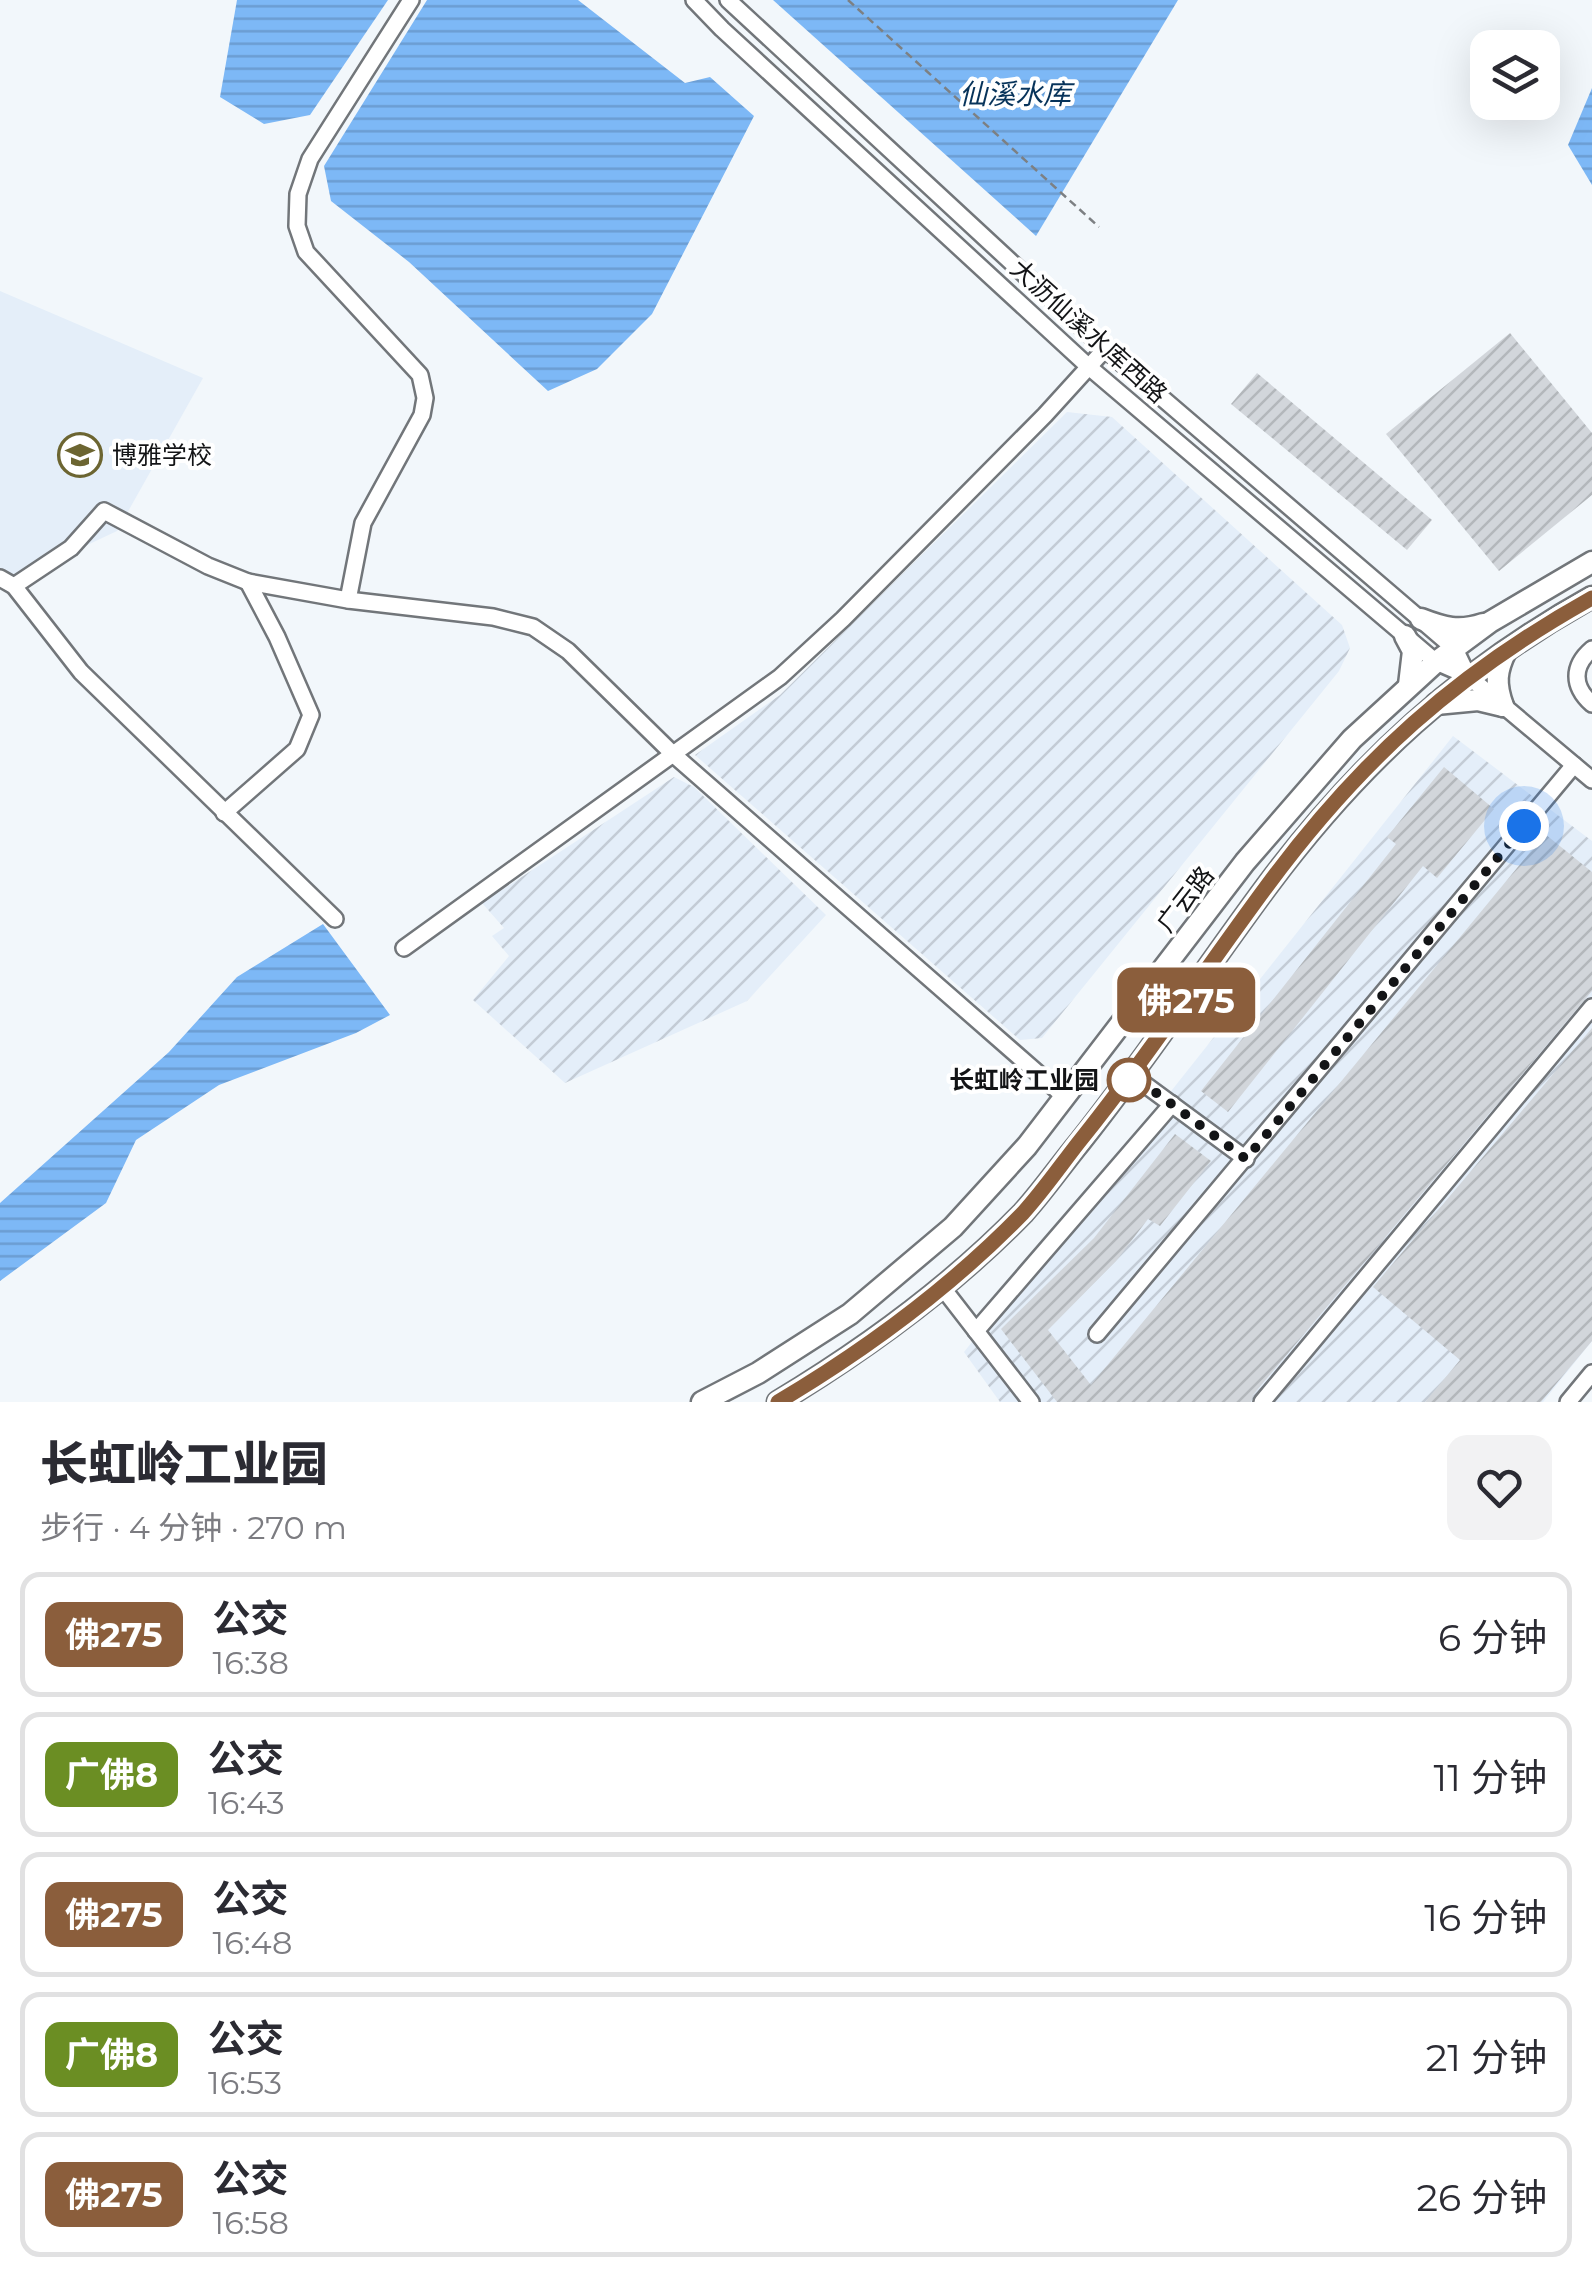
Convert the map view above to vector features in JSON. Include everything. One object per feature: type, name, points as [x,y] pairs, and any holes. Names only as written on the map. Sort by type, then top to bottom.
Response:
[{"type":"main road","name":"广云路","points":[[702,1402],[758,1373],[850,1314],[938,1240],[1027,1146],[1310,782],[1352,738],[1436,662],[1490,622],[1592,562]]},
{"type":"main road","points":[[786,1400],[846,1361],[942,1287],[1025,1211],[1132,1075],[1269,883],[1372,761],[1468,676],[1509,646],[1592,598]]},
{"type":"main road","points":[[1421,619],[1446,629],[1468,629],[1490,622]]},
{"type":"main road","points":[[1405,636],[1413,651],[1409,686]]},
{"type":"main road","points":[[1503,706],[1496,688],[1497,670],[1509,646]]},
{"type":"main road","points":[[1434,704],[1478,700],[1503,706]]},
{"type":"street","points":[[348,600],[363,523],[422,415],[425,398],[420,375],[306,252],[297,226],[298,194],[310,158],[411,0]]},
{"type":"street","name":"大沥仙溪水库西路","points":[[694,0],[1089,367],[1436,662],[1468,676]]},
{"type":"street","points":[[728,0],[1105,348],[1455,648],[1468,676],[1592,780]]},
{"type":"street","points":[[404,948],[780,677],[843,619],[1105,348]]},
{"type":"street","points":[[335,919],[81,672],[7,582],[70,548],[104,511],[208,566],[248,582],[348,600],[493,617],[533,628],[568,651],[674,756],[1065,1097]]},
{"type":"street","points":[[224,813],[297,749],[311,715],[248,582]]},
{"type":"street","points":[[1592,649],[1576,670],[1576,682],[1592,704]]},
{"type":"street","points":[[1097,1334],[1574,765]]},
{"type":"street","points":[[1262,1402],[1592,1007]]},
{"type":"street","points":[[1132,1075],[1246,1159]]},
{"type":"street","points":[[976,1331],[1172,1104]]},
{"type":"street","points":[[942,1287],[1031,1402]]},
{"type":"street","points":[[1568,1402],[1592,1373]]},
{"type":"path","points":[[848,0],[1099,227]]},
{"type":"shaded area","name":"博雅学校","points":[[0,291],[203,378],[117,531],[13,580],[0,573]]},
{"type":"shaded area","points":[[1067,412],[1112,417],[1342,625],[1350,648],[1339,671],[1042,1038],[1020,1040],[695,755],[780,695]]},
{"type":"shaded area","points":[[1453,736],[1592,841],[1592,1341],[1543,1402],[1000,1402],[964,1352]]},
{"type":"shaded area","points":[[674,777],[694,787],[826,915],[747,1001],[565,1083],[473,1000],[509,956],[492,936],[504,928],[482,903]]},
{"type":"water","points":[[237,0],[388,0],[310,115],[264,124],[220,97]]},
{"type":"water","points":[[427,0],[578,0],[685,83],[710,77],[754,116],[652,314],[597,369],[548,391],[409,262],[331,201],[324,166]]},
{"type":"water","name":"仙溪水库","points":[[773,0],[1178,0],[1036,236]]},
{"type":"water","points":[[1592,88],[1592,185],[1568,145]]},
{"type":"water","points":[[323,924],[390,1015],[356,1033],[219,1085],[136,1140],[106,1203],[0,1281],[0,1203],[169,1052],[237,977]]},
{"type":"building","points":[[1510,333],[1592,433],[1592,495],[1499,571],[1386,434]]},
{"type":"building","points":[[1257,373],[1432,520],[1407,550],[1231,404]]},
{"type":"building","points":[[1444,767],[1494,809],[1437,878],[1423,866],[1228,1112],[1201,1091],[1396,844],[1387,837]]},
{"type":"building","points":[[1545,834],[1592,872],[1592,991],[1251,1402],[1057,1402],[1001,1329],[1094,1238],[1175,1134],[1211,1161],[1160,1226],[1148,1219],[1116,1261],[1048,1330],[1091,1385]]},
{"type":"building","points":[[1592,1028],[1592,1341],[1541,1402],[1425,1402],[1460,1360],[1373,1287]]},
{"type":"bus line","name":"佛275","points":[[778,1402],[846,1361],[954,1278],[1025,1211],[1124,1087],[1269,883],[1372,761],[1468,676],[1509,646],[1592,598]]},
{"type":"place","name":"博雅学校","points":[[80,455]]},
{"type":"place","name":"长虹岭工业园","points":[[1129,1080]]},
{"type":"route","points":[[1129,1080],[1132,1075],[1246,1159],[1524,826]]}]
